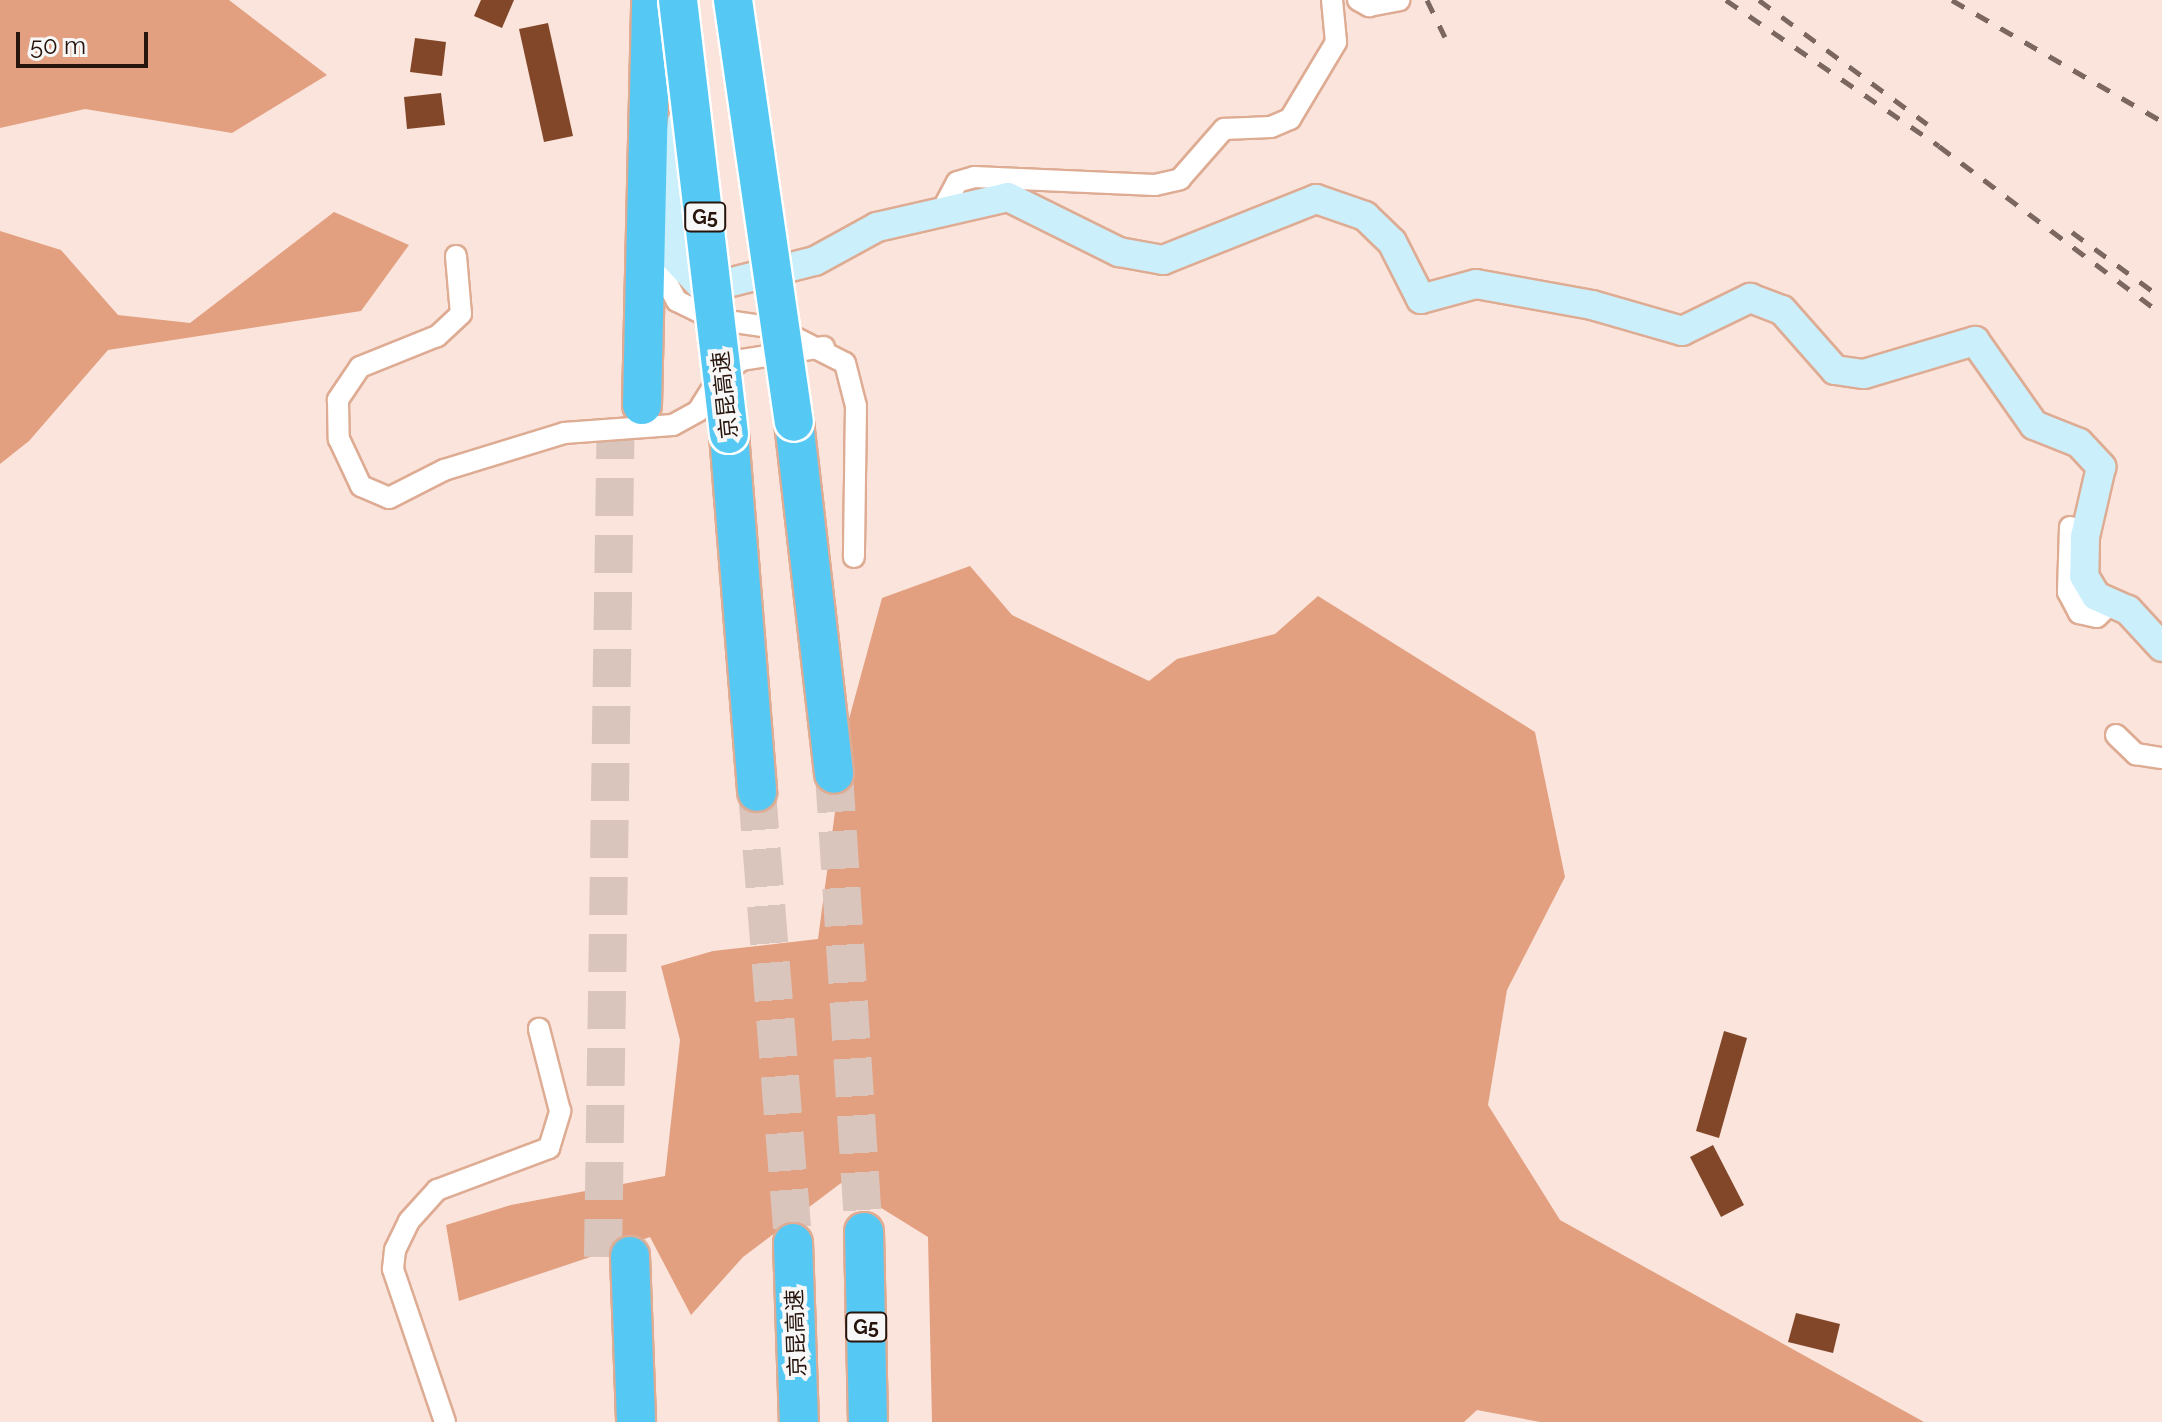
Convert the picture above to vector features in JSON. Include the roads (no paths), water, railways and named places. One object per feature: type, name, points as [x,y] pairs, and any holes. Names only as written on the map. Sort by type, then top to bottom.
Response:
[{"type":"highway","points":[[625,0],[629,405],[651,0]]},
{"type":"highway","name":"京昆高速","points":[[681,0],[729,434],[757,792]]},
{"type":"highway","points":[[733,0],[794,422],[834,774]]},
{"type":"highway","name":"G5","points":[[864,1232],[868,1422]]},
{"type":"highway","name":"京昆高速","points":[[793,1243],[799,1422]]},
{"type":"highway","points":[[609,1422],[617,1256],[636,1422]]},
{"type":"street","points":[[681,0],[682,122],[669,226],[674,257],[704,289],[815,261],[877,227],[939,216],[1008,197],[1119,252],[1163,260],[1316,199],[1365,216],[1392,242],[1421,299],[1476,284],[1592,305],[1682,331],[1750,298],[1782,310],[1835,370],[1864,374],[1975,341],[2034,425],[2079,443],[2101,467],[2085,537],[2084,576],[2096,596],[2128,610],[2162,647]]},
{"type":"street","points":[[939,216],[957,182],[974,177],[1155,185],[1180,179],[1224,129],[1271,127],[1290,119],[1336,42],[1332,0]]},
{"type":"street","points":[[1358,0],[1369,6],[1399,0]]},
{"type":"street","points":[[456,256],[461,314],[437,336],[360,367],[338,400],[339,439],[361,486],[389,498],[444,470],[564,433],[673,425],[698,411],[719,378],[741,360],[824,347]]},
{"type":"street","points":[[674,257],[664,277],[677,301],[714,319],[776,328],[824,347],[845,363],[856,406],[854,557]]},
{"type":"street","points":[[2070,527],[2068,592],[2073,602],[2079,613],[2097,617],[2111,603]]},
{"type":"street","points":[[2116,735],[2136,754],[2162,758]]},
{"type":"street","points":[[445,1422],[393,1269],[395,1250],[409,1221],[437,1190],[549,1148],[560,1111],[539,1029]]},
{"type":"tunnel","points":[[603,1257],[616,405]]},
{"type":"tunnel","points":[[834,774],[864,1232]]},
{"type":"tunnel","points":[[757,792],[793,1243]]},
{"type":"railway","points":[[1427,0],[1445,37]]},
{"type":"railway","points":[[1726,0],[1939,146],[2162,314]]},
{"type":"railway","points":[[1759,0],[1927,124]]},
{"type":"railway","points":[[1952,0],[2162,121]]},
{"type":"railway","points":[[2072,232],[2162,298]]}]
